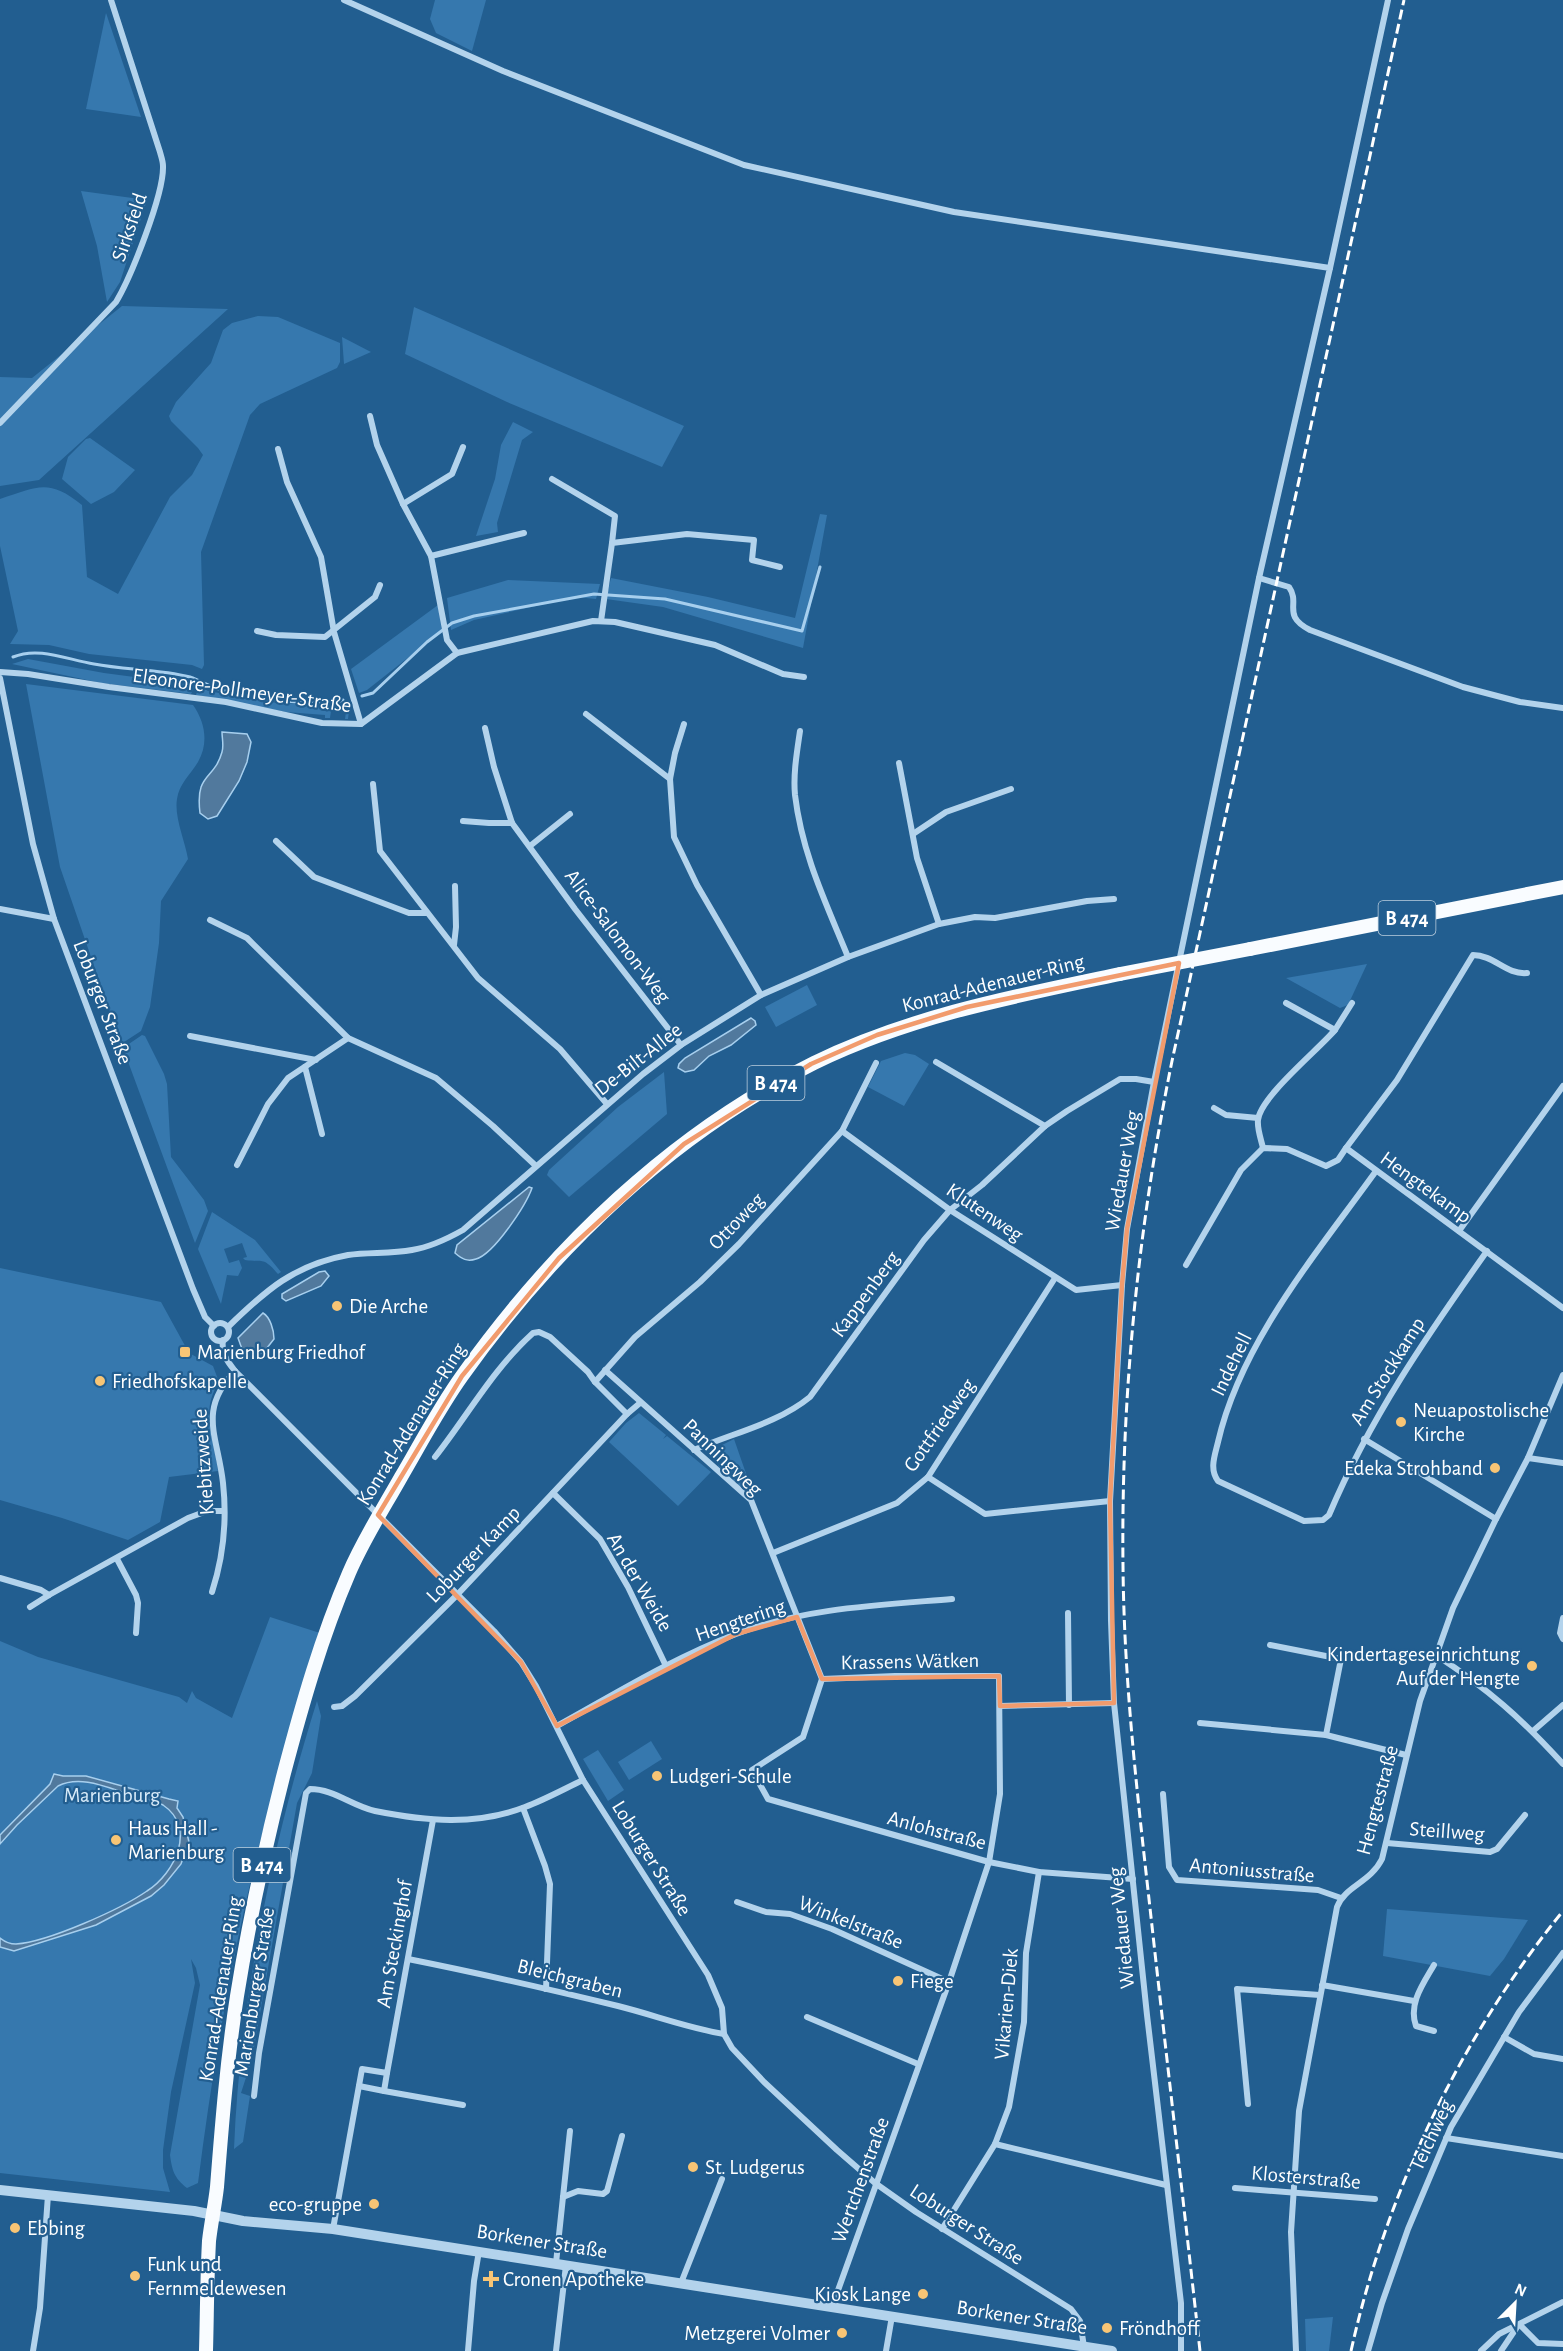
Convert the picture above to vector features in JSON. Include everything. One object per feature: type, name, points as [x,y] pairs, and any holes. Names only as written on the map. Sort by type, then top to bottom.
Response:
[{"type":"main road","name":"Konrad-Adenauer-Ring","points":[[206,2351],[209,2238],[237,1998],[273,1814],[319,1653],[351,1569],[378,1515],[448,1396],[531,1288],[592,1223],[622,1195],[701,1131],[780,1080],[838,1051],[877,1035],[967,1007],[1120,974],[1563,887]]},
{"type":"street","name":"Sirksfeld","points":[[0,423],[116,302],[125,287],[139,252],[160,188],[163,165],[159,145],[111,0]]},
{"type":"street","points":[[345,0],[503,71],[744,165],[954,212],[1330,268]]},
{"type":"street","name":"Wiedauer Weg","points":[[1181,2351],[1181,2303],[1166,2185],[1114,1703],[1110,1501],[1127,1228],[1154,1082],[1259,578],[1388,0]]},
{"type":"street","points":[[370,416],[376,445],[431,556],[447,640],[457,653]]},
{"type":"street","points":[[404,504],[452,474],[463,447]]},
{"type":"street","points":[[278,449],[287,482],[321,557],[334,632],[361,724]]},
{"type":"street","points":[[552,479],[615,516],[601,621]]},
{"type":"street","points":[[431,556],[524,534]]},
{"type":"street","points":[[612,543],[687,534],[754,540],[752,560],[780,567]]},
{"type":"street","points":[[1259,578],[1289,587],[1292,591],[1294,617],[1300,625],[1310,630],[1463,687],[1520,702],[1563,708]]},
{"type":"street","points":[[257,631],[276,635],[325,637],[375,597],[380,585]]},
{"type":"street","name":"Eleonore-Pollmeyer-Straße","points":[[0,672],[226,702],[322,723],[361,724],[457,653],[601,621],[615,622],[715,645],[783,674],[804,677]]},
{"type":"street","name":"Loburger Straße","points":[[0,678],[33,844],[54,919],[193,1289],[205,1317],[214,1326]]},
{"type":"street","points":[[586,714],[670,779]]},
{"type":"street","points":[[684,724],[670,779],[674,837],[697,885],[761,995]]},
{"type":"street","name":"Alice-Salomon-Weg","points":[[485,728],[512,823],[575,909],[681,1044]]},
{"type":"street","points":[[800,731],[795,795],[808,862],[848,957]]},
{"type":"street","points":[[899,763],[917,858],[939,924]]},
{"type":"street","points":[[373,784],[380,851],[478,978],[560,1049],[607,1104]]},
{"type":"street","points":[[913,834],[946,812],[1011,789]]},
{"type":"street","points":[[530,846],[570,814]]},
{"type":"street","points":[[463,821],[489,824],[512,823]]},
{"type":"street","points":[[276,841],[314,877],[409,913],[426,913]]},
{"type":"street","points":[[454,945],[455,886]]},
{"type":"street","name":"De-Bilt-Allee","points":[[228,1327],[275,1284],[310,1266],[350,1255],[415,1250],[452,1236],[475,1221],[607,1104],[681,1044],[761,995],[848,957],[939,924],[975,917],[995,918],[1087,901],[1114,899]]},
{"type":"street","points":[[0,909],[54,919]]},
{"type":"street","points":[[210,920],[247,938],[348,1038],[436,1077],[536,1166]]},
{"type":"street","points":[[1186,1265],[1241,1170],[1263,1148],[1287,1149],[1326,1166],[1338,1160],[1397,1080],[1473,955],[1485,955],[1516,974],[1527,973]]},
{"type":"street","points":[[1286,1003],[1335,1030]]},
{"type":"street","points":[[1263,1148],[1258,1118],[1275,1090],[1335,1030],[1352,1003]]},
{"type":"street","points":[[190,1036],[316,1060]]},
{"type":"street","points":[[237,1165],[268,1104],[288,1078],[348,1038]]},
{"type":"street","points":[[936,1062],[1045,1126]]},
{"type":"street","name":"Ottoweg","points":[[595,1382],[635,1337],[700,1282],[739,1244],[842,1131],[876,1063]]},
{"type":"street","points":[[305,1067],[322,1134]]},
{"type":"street","name":"Kappenberg","points":[[694,1450],[781,1416],[810,1397],[924,1240],[950,1210],[982,1185],[1045,1126],[1120,1079],[1136,1078],[1154,1082]]},
{"type":"street","points":[[1459,1231],[1563,1086]]},
{"type":"street","points":[[1214,1108],[1226,1115],[1258,1118]]},
{"type":"street","name":"Klutenweg","points":[[842,1131],[950,1210],[1076,1290],[1122,1285]]},
{"type":"street","name":"Hengtekamp","points":[[1346,1148],[1563,1308]]},
{"type":"street","name":"Indehell","points":[[1329,1515],[1323,1520],[1304,1521],[1225,1486],[1215,1476],[1213,1468],[1224,1417],[1249,1358],[1280,1306],[1376,1171]]},
{"type":"street","name":"Am Stockkamp","points":[[1329,1515],[1364,1439],[1416,1351],[1487,1251]]},
{"type":"street","name":"Gottfriedweg","points":[[773,1553],[897,1503],[928,1477],[1055,1278]]},
{"type":"street","points":[[221,1323],[228,1327],[229,1335],[223,1340],[217,1340],[213,1336],[214,1326],[221,1323]]},
{"type":"street","points":[[435,1457],[465,1418],[489,1381],[533,1333],[539,1332],[550,1337],[588,1372],[627,1414],[640,1403]]},
{"type":"street","name":"Loburger Straße","points":[[223,1340],[224,1356],[235,1371],[494,1631],[521,1662],[583,1780],[708,1975],[723,2008],[724,2034],[732,2048],[764,2082],[875,2183],[942,2229],[1071,2309],[1080,2321],[1084,2347]]},
{"type":"street","name":"Panningweg","points":[[605,1370],[751,1500],[822,1679]]},
{"type":"street","name":"Kiebitzweide","points":[[212,1592],[220,1556],[224,1511],[223,1482],[213,1412],[219,1389],[235,1371]]},
{"type":"street","name":"Hengtestraße","points":[[1341,1898],[1375,1871],[1387,1843],[1420,1701],[1452,1608],[1528,1458],[1563,1376]]},
{"type":"street","name":"Loburger Kamp","points":[[334,1707],[342,1706],[355,1696],[457,1595],[627,1414]]},
{"type":"street","points":[[1364,1439],[1496,1519]]},
{"type":"street","points":[[1528,1458],[1563,1463]]},
{"type":"street","points":[[928,1477],[985,1514],[1110,1501]]},
{"type":"street","name":"An der Weide","points":[[553,1493],[600,1539],[628,1587],[666,1666]]},
{"type":"street","points":[[30,1607],[49,1594],[117,1559],[188,1518],[207,1511],[224,1511]]},
{"type":"street","points":[[117,1559],[136,1595],[136,1632]]},
{"type":"street","points":[[0,1578],[49,1594]]},
{"type":"street","name":"Hengtering","points":[[556,1726],[666,1666],[736,1634],[797,1617],[862,1606],[952,1599]]},
{"type":"street","points":[[1068,1613],[1069,1705]]},
{"type":"street","points":[[1563,1618],[1560,1623],[1560,1633],[1563,1639]]},
{"type":"street","points":[[1270,1645],[1341,1659],[1326,1735]]},
{"type":"street","points":[[1436,1655],[1490,1692],[1533,1731],[1563,1764]]},
{"type":"street","name":"Krassens Wätken","points":[[822,1679],[999,1676]]},
{"type":"street","name":"Wertchenstraße","points":[[832,2307],[949,1982],[989,1862],[1000,1794],[999,1676]]},
{"type":"street","name":"Anlohstraße","points":[[822,1679],[803,1737],[752,1770],[768,1799],[989,1862],[1039,1872],[1133,1879]]},
{"type":"street","points":[[1000,1706],[1114,1703]]},
{"type":"street","points":[[1533,1731],[1563,1705]]},
{"type":"street","points":[[1200,1723],[1326,1735],[1406,1755]]},
{"type":"street","points":[[433,1820],[467,1821],[523,1808],[583,1780]]},
{"type":"street","name":"Marienburger Straße","points":[[254,2096],[259,2052],[303,1799],[310,1789],[322,1789],[372,1811],[433,1820]]},
{"type":"street","name":"Antoniusstraße","points":[[1163,1794],[1169,1867],[1177,1880],[1318,1890],[1341,1898]]},
{"type":"street","points":[[523,1808],[550,1884],[546,1989]]},
{"type":"street","name":"Steillweg","points":[[1387,1843],[1490,1852],[1497,1849],[1525,1815]]},
{"type":"street","name":"Am Steckinghof","points":[[384,2091],[433,1820]]},
{"type":"street","name":"Vikarien-Diek","points":[[942,2229],[995,2144],[1009,2107],[1024,2022],[1026,1953],[1039,1872]]},
{"type":"street","points":[[1296,2351],[1291,2232],[1299,2111],[1337,1906],[1341,1898]]},
{"type":"street","name":"Winkelstraße","points":[[738,1902],[766,1912],[790,1914],[832,1929],[949,1982]]},
{"type":"street","name":"Teichweg","points":[[1368,2351],[1382,2302],[1408,2229],[1446,2138],[1519,2012],[1563,1953]]},
{"type":"street","name":"Bleichgraben","points":[[408,1959],[546,1989],[654,2015],[694,2029],[724,2034]]},
{"type":"street","points":[[1434,1965],[1414,2001],[1413,2014],[1416,2026],[1434,2031]]},
{"type":"street","points":[[1322,1985],[1414,2001]]},
{"type":"street","points":[[1248,2104],[1237,1989],[1320,1995]]},
{"type":"street","points":[[807,2017],[918,2064]]},
{"type":"street","points":[[1504,2037],[1533,2054],[1563,2059]]},
{"type":"street","points":[[333,2229],[362,2069],[387,2073]]},
{"type":"street","points":[[359,2086],[463,2105]]},
{"type":"street","points":[[556,2351],[562,2263],[562,2197],[570,2131]]},
{"type":"street","points":[[562,2197],[578,2191],[603,2194],[607,2191],[622,2136]]},
{"type":"street","points":[[1446,2138],[1563,2156]]},
{"type":"street","points":[[995,2144],[1166,2185]]},
{"type":"street","points":[[681,2283],[722,2179]]},
{"type":"street","name":"Klosterstraße","points":[[1235,2188],[1376,2199]]},
{"type":"street","name":"Borkener Straße","points":[[0,2190],[213,2215],[243,2221],[333,2229],[562,2263],[1112,2351]]},
{"type":"street","points":[[33,2351],[40,2308],[48,2195]]},
{"type":"street","points":[[468,2351],[479,2251]]},
{"type":"street","points":[[1481,2351],[1499,2334],[1563,2302]]},
{"type":"street","points":[[886,2351],[891,2316]]},
{"type":"street","points":[[1519,2326],[1538,2343],[1563,2344]]},
{"type":"street","points":[[1501,2351],[1519,2326]]},
{"type":"highlighted area","points":[[1179,963],[1127,1229],[1122,1285],[1110,1501],[1114,1703],[1000,1706],[999,1676],[822,1679],[797,1617],[736,1634],[557,1726],[521,1662],[378,1515],[462,1376],[559,1258],[684,1144],[811,1064],[877,1035],[967,1007]]},
{"type":"green space","points":[[435,0],[486,0],[472,51],[436,33],[430,19]]},
{"type":"green space","points":[[106,13],[141,117],[86,109]]},
{"type":"green space","points":[[81,191],[147,200],[120,282],[107,302],[97,246]]},
{"type":"green space","points":[[122,306],[228,309],[39,480],[0,486],[0,377],[32,378]]},
{"type":"green space","points":[[414,307],[684,426],[662,467],[507,402],[405,354]]},
{"type":"green space","points":[[258,316],[278,317],[340,343],[340,362],[337,368],[260,404],[250,415],[201,552],[204,665],[202,669],[192,665],[89,654],[49,645],[10,644],[18,631],[0,546],[0,499],[42,487],[60,491],[82,505],[87,577],[118,594],[170,497],[192,475],[203,455],[171,421],[169,416],[176,402],[211,363],[223,330],[232,323]]},
{"type":"green space","points":[[342,337],[371,352],[344,364]]},
{"type":"green space","points":[[513,422],[533,432],[522,440],[497,523],[498,532],[476,536],[495,479],[501,445]]},
{"type":"green space","points":[[90,438],[135,470],[114,492],[91,504],[62,479],[68,457],[86,439]]},
{"type":"green space","points":[[820,514],[827,515],[803,648],[663,607],[606,599],[611,578],[708,597],[795,618]]},
{"type":"green space","points":[[508,580],[600,584],[596,599],[576,597],[474,620],[451,630],[447,598]]},
{"type":"green space","points":[[438,605],[442,631],[367,690],[359,693],[351,669]]},
{"type":"green space","points":[[28,659],[104,673],[195,685],[191,694],[101,683],[12,664]]},
{"type":"green space","points":[[26,684],[193,705],[203,725],[204,747],[198,762],[182,784],[177,799],[178,821],[188,859],[161,901],[159,943],[150,1007],[141,1031],[121,1044],[60,867]]},
{"type":"green space","points":[[199,686],[208,691],[268,702],[332,706],[350,703],[348,719],[345,719],[346,712],[331,711],[330,718],[325,718],[325,715],[286,712],[196,695]]},
{"type":"green space","points":[[1367,964],[1348,1005],[1340,1008],[1286,978]]},
{"type":"green space","points":[[807,985],[817,1005],[776,1027],[765,1007]]},
{"type":"green space","points":[[142,1035],[145,1036],[167,1084],[171,1157],[204,1200],[208,1211],[195,1243],[123,1048]]},
{"type":"green space","points":[[905,1053],[915,1055],[929,1064],[904,1106],[868,1087],[881,1061]]},
{"type":"green space","points":[[664,1072],[667,1114],[569,1197],[547,1175],[549,1170],[618,1107]]},
{"type":"green space","points":[[212,1212],[255,1240],[281,1272],[278,1274],[263,1261],[245,1260],[243,1258],[247,1257],[242,1243],[224,1249],[229,1263],[239,1260],[242,1268],[238,1276],[227,1275],[221,1304],[198,1249]]},
{"type":"green space","points":[[0,1268],[161,1302],[189,1353],[213,1366],[219,1382],[213,1393],[209,1415],[218,1471],[169,1477],[160,1522],[128,1540],[0,1500]]},
{"type":"green space","points":[[639,1413],[666,1435],[663,1439],[667,1436],[711,1472],[678,1506],[609,1442],[626,1423]]},
{"type":"green space","points":[[734,1439],[750,1485],[742,1488],[718,1466],[723,1460],[722,1445]]},
{"type":"green space","name":"Marienburg","points":[[270,1617],[320,1633],[287,1742],[246,1900],[211,2088],[198,2183],[187,2188],[179,2181],[174,2173],[170,2155],[200,1985],[191,1959],[195,1983],[171,2092],[163,2150],[163,2168],[170,2192],[0,2173],[0,1641],[38,1657],[179,1697],[187,1703],[192,1691],[196,1698],[232,1718]]},
{"type":"green space","points":[[317,1701],[321,1716],[312,1773],[297,1803],[252,2059],[241,2093],[250,2096],[243,2142],[234,2149],[243,2036],[261,1923],[286,1810]]},
{"type":"green space","points":[[651,1741],[662,1759],[629,1780],[618,1762]]},
{"type":"green space","points":[[598,1750],[624,1790],[608,1801],[583,1759]]},
{"type":"green space","points":[[1387,1909],[1528,1920],[1504,1959],[1490,1976],[1383,1956]]},
{"type":"green space","points":[[1333,2317],[1329,2351],[1306,2351],[1305,2319]]},
{"type":"shaded area","points":[[222,732],[247,734],[251,742],[247,762],[239,781],[217,816],[208,819],[200,813],[200,790],[219,761],[223,750]]},
{"type":"shaded area","points":[[751,1018],[756,1025],[731,1045],[709,1056],[694,1070],[685,1072],[678,1068],[685,1058]]},
{"type":"shaded area","points":[[529,1187],[532,1188],[523,1206],[509,1228],[491,1248],[473,1260],[465,1259],[455,1253],[457,1245]]},
{"type":"shaded area","points":[[325,1271],[329,1276],[321,1286],[286,1301],[282,1298],[282,1294],[319,1272]]},
{"type":"shaded area","points":[[263,1313],[271,1324],[274,1339],[263,1353],[252,1355],[242,1349],[238,1338]]},
{"type":"shaded area","points":[[54,1774],[86,1776],[178,1801],[177,1808],[183,1817],[189,1842],[181,1864],[164,1885],[151,1896],[96,1925],[14,1951],[0,1947],[0,1938],[11,1944],[30,1942],[84,1924],[120,1907],[157,1883],[173,1862],[178,1850],[179,1826],[173,1815],[163,1805],[102,1785],[84,1782],[58,1786],[0,1844],[0,1835],[50,1784]]},
{"type":"waterway","points":[[362,696],[373,693],[427,642],[452,623],[474,616],[594,594],[665,599],[802,631],[820,567]]},
{"type":"waterway","points":[[13,657],[43,653],[106,666],[166,672],[190,677],[215,688],[260,698],[317,703],[343,700]]},
{"type":"railway","points":[[1200,2351],[1141,1829],[1126,1654],[1123,1502],[1134,1312],[1150,1186],[1172,1061],[1404,0]]},
{"type":"railway","points":[[1351,2351],[1366,2292],[1385,2233],[1432,2119],[1460,2063],[1492,2010],[1526,1959],[1563,1911]]},
{"type":"place","name":"Die Arche","points":[[337,1306]]},
{"type":"place","name":"Marienburg Friedhof","points":[[185,1352]]},
{"type":"place","name":"Friedhofskapelle","points":[[100,1381]]},
{"type":"place","name":"Neuapostolische Kirche","points":[[1401,1422]]},
{"type":"place","name":"Edeka Strohband","points":[[1495,1468]]},
{"type":"place","name":"Kindertageseinrichtung Auf der Hengte","points":[[1532,1666]]},
{"type":"place","name":"Ludgeri-Schule","points":[[657,1776]]},
{"type":"place","name":"Haus Hall - Marienburg","points":[[116,1840]]},
{"type":"place","name":"Fiege","points":[[898,1981]]},
{"type":"place","name":"St. Ludgerus","points":[[693,2167]]},
{"type":"place","name":"eco-gruppe","points":[[374,2204]]},
{"type":"place","name":"Ebbing","points":[[15,2228]]},
{"type":"place","name":"Funk und Fernmeldewesen","points":[[135,2276]]},
{"type":"place","name":"Cronen Apotheke","points":[[491,2279]]},
{"type":"place","name":"Kiosk Lange","points":[[923,2294]]},
{"type":"place","name":"Fröndhoff","points":[[1107,2328]]},
{"type":"place","name":"Metzgerei Volmer","points":[[842,2333]]}]
